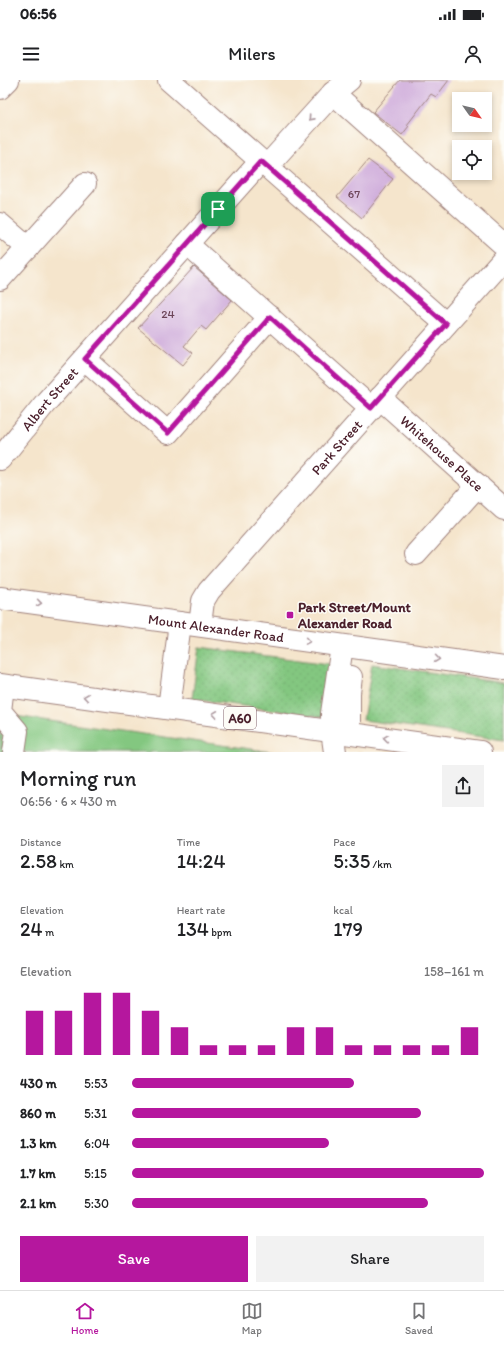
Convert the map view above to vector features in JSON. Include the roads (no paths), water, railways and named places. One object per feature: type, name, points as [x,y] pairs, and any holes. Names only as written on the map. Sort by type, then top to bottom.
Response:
[{"type":"street","points":[[169,80],[446,324]]},
{"type":"street","points":[[341,87],[504,245]]},
{"type":"street","name":"Albert Street","points":[[3,455],[85,359],[187,244],[264,163],[341,87]]},
{"type":"street","points":[[0,280],[85,184]]},
{"type":"street","points":[[0,224],[28,248]]},
{"type":"street","name":"Whitehouse Place","points":[[187,244],[270,317],[478,485],[504,509]]},
{"type":"street","name":"Park Street","points":[[170,708],[190,624],[208,591],[504,259]]},
{"type":"street","points":[[85,359],[168,433],[270,317]]},
{"type":"street","points":[[416,554],[478,485]]},
{"type":"street","name":"Mount Alexander Road","points":[[0,598],[504,668]]},
{"type":"street","points":[[335,752],[343,738],[332,712],[349,647]]},
{"type":"street","points":[[1,685],[0,711],[17,731],[14,752]]},
{"type":"street","name":"A60","points":[[1,685],[170,708],[343,738],[480,752]]},
{"type":"place","name":"Park Street/Mount Alexander Road","points":[[290,615]]}]
